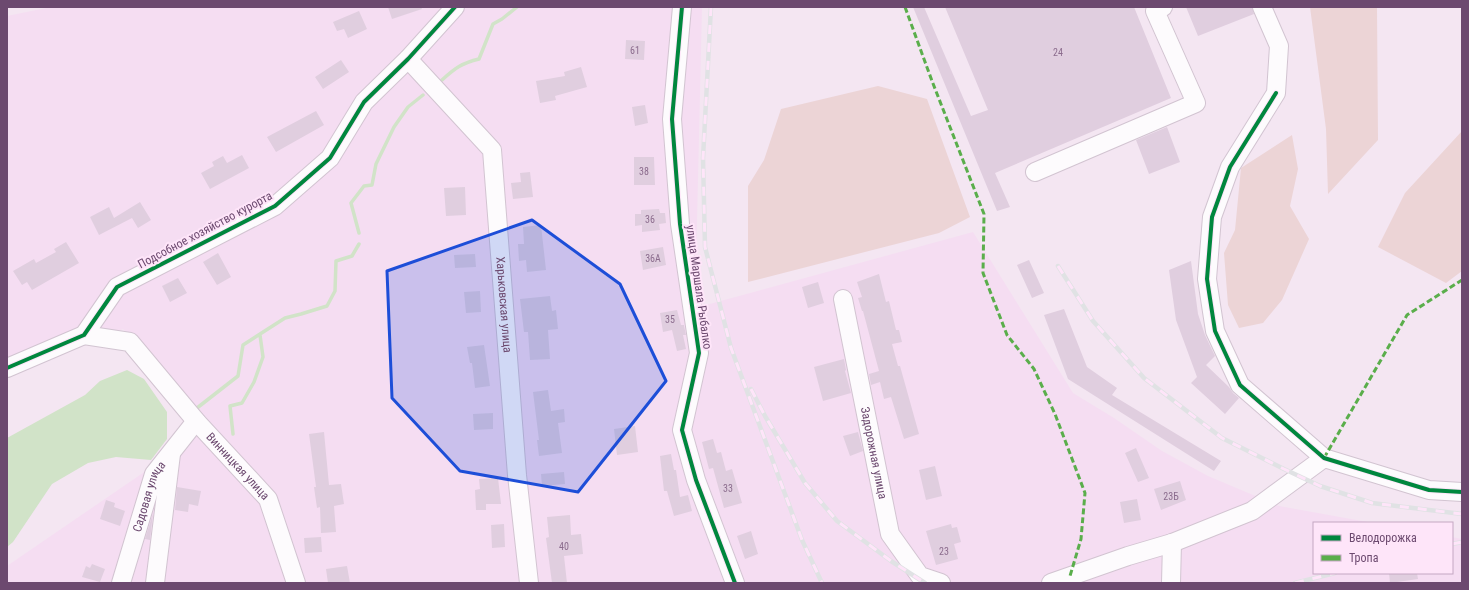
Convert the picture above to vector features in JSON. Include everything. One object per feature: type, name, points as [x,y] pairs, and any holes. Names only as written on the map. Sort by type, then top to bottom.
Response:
[{"type":"street","name":"Подсобное хозяйство курорта","points":[[84,336],[117,287],[275,206],[330,158],[364,102],[408,59],[455,7]]},
{"type":"street","name":"улица Маршала Рыбалко","points":[[682,7],[672,119],[680,224],[699,353],[682,430],[696,480],[734,583]]},
{"type":"street","points":[[1035,172],[1196,103],[1155,11],[1163,7]]},
{"type":"street","points":[[1262,7],[1279,46],[1276,93],[1230,167],[1212,217],[1207,279],[1215,331],[1240,385],[1324,458],[1429,490],[1462,492]]},
{"type":"street","name":"Харьковская улица","points":[[408,59],[492,150],[517,475],[529,583]]},
{"type":"street","name":"Задорожная улица","points":[[843,299],[890,534],[920,576],[941,583]]},
{"type":"street","points":[[7,368],[84,336]]},
{"type":"street","name":"Винницкая улица","points":[[84,336],[130,342],[196,421],[268,499],[296,583]]},
{"type":"street","name":"Садовая улица","points":[[121,583],[154,474],[196,421]]},
{"type":"street","points":[[155,583],[171,453]]},
{"type":"street","points":[[1051,583],[1128,556],[1172,543],[1252,511],[1324,458]]},
{"type":"street","points":[[1171,583],[1172,543]]},
{"type":"highlighted area","points":[[532,220],[620,284],[666,381],[578,492],[460,471],[392,398],[387,271]]},
{"type":"shaded area","points":[[51,7],[702,7],[695,308],[973,232],[1073,393],[1114,418],[1162,451],[1208,476],[1279,506],[1367,522],[1313,522],[1313,574],[1453,574],[1453,537],[1462,539],[1462,583],[7,583],[7,566],[213,425],[123,329],[7,378],[7,16]]},
{"type":"shaded area","points":[[1310,7],[1377,7],[1378,140],[1328,194],[1326,129]]},
{"type":"shaded area","points":[[878,86],[927,99],[970,217],[939,233],[748,282],[748,186],[764,160],[781,109]]},
{"type":"shaded area","points":[[1462,131],[1462,271],[1446,283],[1378,247],[1405,193]]},
{"type":"shaded area","points":[[1292,135],[1298,169],[1290,206],[1309,239],[1282,300],[1263,323],[1239,328],[1228,305],[1224,253],[1235,230],[1241,168]]},
{"type":"shaded area","points":[[127,370],[144,379],[167,412],[167,439],[151,460],[116,457],[88,463],[52,484],[13,542],[7,547],[7,438],[85,395],[100,381]]},
{"type":"building","points":[[388,7],[421,7],[422,9],[392,19]]},
{"type":"building","points":[[913,7],[924,7],[971,116],[988,110],[945,7],[1134,7],[1171,98],[995,173],[1010,207],[997,211]]},
{"type":"building","points":[[1186,7],[1252,7],[1254,14],[1198,36]]},
{"type":"building","points":[[359,11],[367,29],[348,38],[344,29],[337,31],[333,22]]},
{"type":"building","points":[[626,40],[645,41],[644,60],[625,59]]},
{"type":"building","points":[[341,60],[349,72],[323,89],[315,77]]},
{"type":"building","points":[[581,67],[587,87],[555,96],[556,100],[540,103],[536,81],[565,76],[564,72]]},
{"type":"building","points":[[645,105],[648,123],[635,126],[632,107]]},
{"type":"building","points":[[316,111],[324,125],[276,152],[267,137]]},
{"type":"building","points":[[1167,127],[1180,162],[1149,174],[1136,140]]},
{"type":"building","points":[[242,155],[249,168],[210,189],[201,173],[214,166],[212,162],[223,156],[227,163]]},
{"type":"building","points":[[634,157],[654,157],[655,185],[634,185]]},
{"type":"building","points":[[530,172],[533,197],[513,199],[511,183],[521,182],[520,173]]},
{"type":"building","points":[[465,187],[466,215],[446,216],[444,188]]},
{"type":"building","points":[[140,202],[151,220],[138,228],[132,218],[99,235],[90,217],[109,207],[114,218]]},
{"type":"building","points":[[659,209],[660,213],[665,213],[666,223],[659,224],[660,230],[642,232],[642,225],[635,226],[635,214],[641,214],[641,210]]},
{"type":"building","points":[[541,225],[546,270],[527,272],[526,260],[519,261],[518,244],[524,244],[523,227]]},
{"type":"building","points":[[66,242],[79,263],[32,290],[27,282],[22,285],[13,271],[34,259],[36,263],[56,252],[54,249]]},
{"type":"building","points":[[663,247],[666,265],[643,270],[640,251]]},
{"type":"building","points":[[218,253],[231,277],[217,285],[203,262]]},
{"type":"building","points":[[475,254],[476,267],[455,268],[454,255]]},
{"type":"building","points":[[1029,260],[1044,293],[1032,298],[1017,265]]},
{"type":"building","points":[[1191,261],[1198,314],[1205,335],[1215,356],[1206,365],[1239,398],[1225,414],[1191,383],[1197,377],[1176,320],[1169,270]]},
{"type":"building","points":[[879,274],[886,302],[889,301],[896,330],[899,330],[902,342],[892,344],[898,366],[900,366],[919,434],[904,439],[891,397],[884,399],[880,382],[871,385],[869,374],[879,371],[863,311],[858,298],[862,297],[857,282]]},
{"type":"building","points":[[178,278],[187,293],[170,302],[162,286]]},
{"type":"building","points":[[818,282],[824,303],[808,308],[802,287]]},
{"type":"building","points":[[480,291],[481,312],[466,313],[464,292]]},
{"type":"building","points":[[550,296],[552,311],[556,310],[558,329],[548,330],[550,359],[530,360],[528,332],[524,332],[520,299]]},
{"type":"building","points":[[1064,309],[1087,367],[1117,388],[1112,395],[1221,461],[1214,471],[1068,379],[1044,315]]},
{"type":"building","points":[[677,310],[681,325],[684,325],[686,335],[683,335],[686,349],[677,351],[672,330],[663,332],[660,313]]},
{"type":"building","points":[[484,345],[490,386],[475,388],[472,363],[470,363],[467,347]]},
{"type":"building","points":[[844,359],[845,371],[851,393],[823,401],[814,367]]},
{"type":"building","points":[[548,390],[551,411],[564,409],[565,422],[558,423],[562,453],[539,456],[537,440],[539,440],[533,392]]},
{"type":"building","points":[[493,413],[493,429],[474,430],[473,414]]},
{"type":"building","points":[[635,426],[638,452],[617,455],[614,429]]},
{"type":"building","points":[[324,432],[329,485],[341,484],[344,504],[334,506],[336,532],[321,533],[320,507],[317,508],[314,487],[316,487],[309,434]]},
{"type":"building","points":[[858,432],[863,451],[850,456],[843,436]]},
{"type":"building","points":[[713,439],[717,453],[721,452],[726,471],[732,469],[742,503],[724,508],[713,468],[709,469],[702,442]]},
{"type":"building","points":[[1136,448],[1149,478],[1138,482],[1125,453]]},
{"type":"building","points":[[671,454],[674,470],[676,470],[680,497],[688,495],[692,511],[674,516],[667,491],[664,491],[660,456]]},
{"type":"building","points":[[935,466],[942,496],[926,500],[919,470]]},
{"type":"building","points":[[564,472],[565,484],[542,486],[541,474]]},
{"type":"building","points":[[498,478],[501,504],[486,504],[486,510],[476,510],[475,490],[480,489],[479,479]]},
{"type":"building","points":[[1180,481],[1186,500],[1161,510],[1154,489]]},
{"type":"building","points":[[177,487],[201,491],[198,506],[189,504],[188,512],[175,510]]},
{"type":"building","points":[[1137,499],[1141,520],[1124,523],[1120,502]]},
{"type":"building","points":[[106,500],[115,503],[114,507],[125,511],[120,526],[100,519]]},
{"type":"building","points":[[153,513],[150,540],[145,539]]},
{"type":"building","points":[[570,515],[571,535],[581,534],[583,554],[564,556],[567,583],[552,583],[546,538],[549,537],[547,517]]},
{"type":"building","points":[[504,524],[505,547],[492,548],[491,525]]},
{"type":"building","points":[[951,524],[952,528],[957,527],[961,542],[954,544],[958,559],[936,565],[926,531]]},
{"type":"building","points":[[751,531],[758,554],[745,559],[737,536]]},
{"type":"building","points":[[321,537],[322,552],[305,553],[304,538]]},
{"type":"building","points":[[92,564],[105,569],[100,582],[82,577],[86,566],[90,568]]},
{"type":"building","points":[[347,566],[350,583],[328,583],[326,569]]},
{"type":"building","points":[[1389,574],[1417,574],[1418,579],[1390,583]]},
{"type":"waterway","points":[[442,80],[459,66],[479,59],[493,24],[517,7]]},
{"type":"waterway","points":[[359,233],[351,203],[364,186],[372,185],[376,164],[394,127],[408,107],[423,95]]},
{"type":"waterway","points":[[197,408],[238,376],[243,345],[285,318],[327,306],[335,291],[336,261],[352,256],[359,244]]},
{"type":"waterway","points":[[233,434],[230,406],[242,403],[254,382],[263,357],[260,335]]},
{"type":"railway","points":[[711,7],[703,158],[705,247],[731,348],[802,540],[822,583]]},
{"type":"railway","points":[[1058,266],[1093,321],[1144,378],[1222,438],[1320,486],[1372,503],[1462,514]]},
{"type":"railway","points":[[751,389],[765,416],[805,483],[837,521],[891,561],[925,583]]},
{"type":"railway","points":[[1453,544],[1462,542]]},
{"type":"railway","points":[[1295,583],[1331,574]]},
{"type":"marked path","points":[[905,7],[984,214],[983,273],[1007,335],[1034,369],[1055,414],[1085,493],[1081,539],[1070,576]]},
{"type":"marked path","points":[[1324,458],[1407,315],[1462,280]]},
{"type":"cycle path","points":[[7,368],[84,335],[117,287],[275,206],[330,158],[364,102],[408,59],[455,7]]},
{"type":"cycle path","points":[[682,7],[672,119],[680,224],[699,353],[682,430],[696,480],[735,583]]},
{"type":"cycle path","points":[[1276,93],[1230,167],[1212,217],[1207,279],[1215,331],[1240,385],[1324,458],[1429,490],[1462,492]]}]
